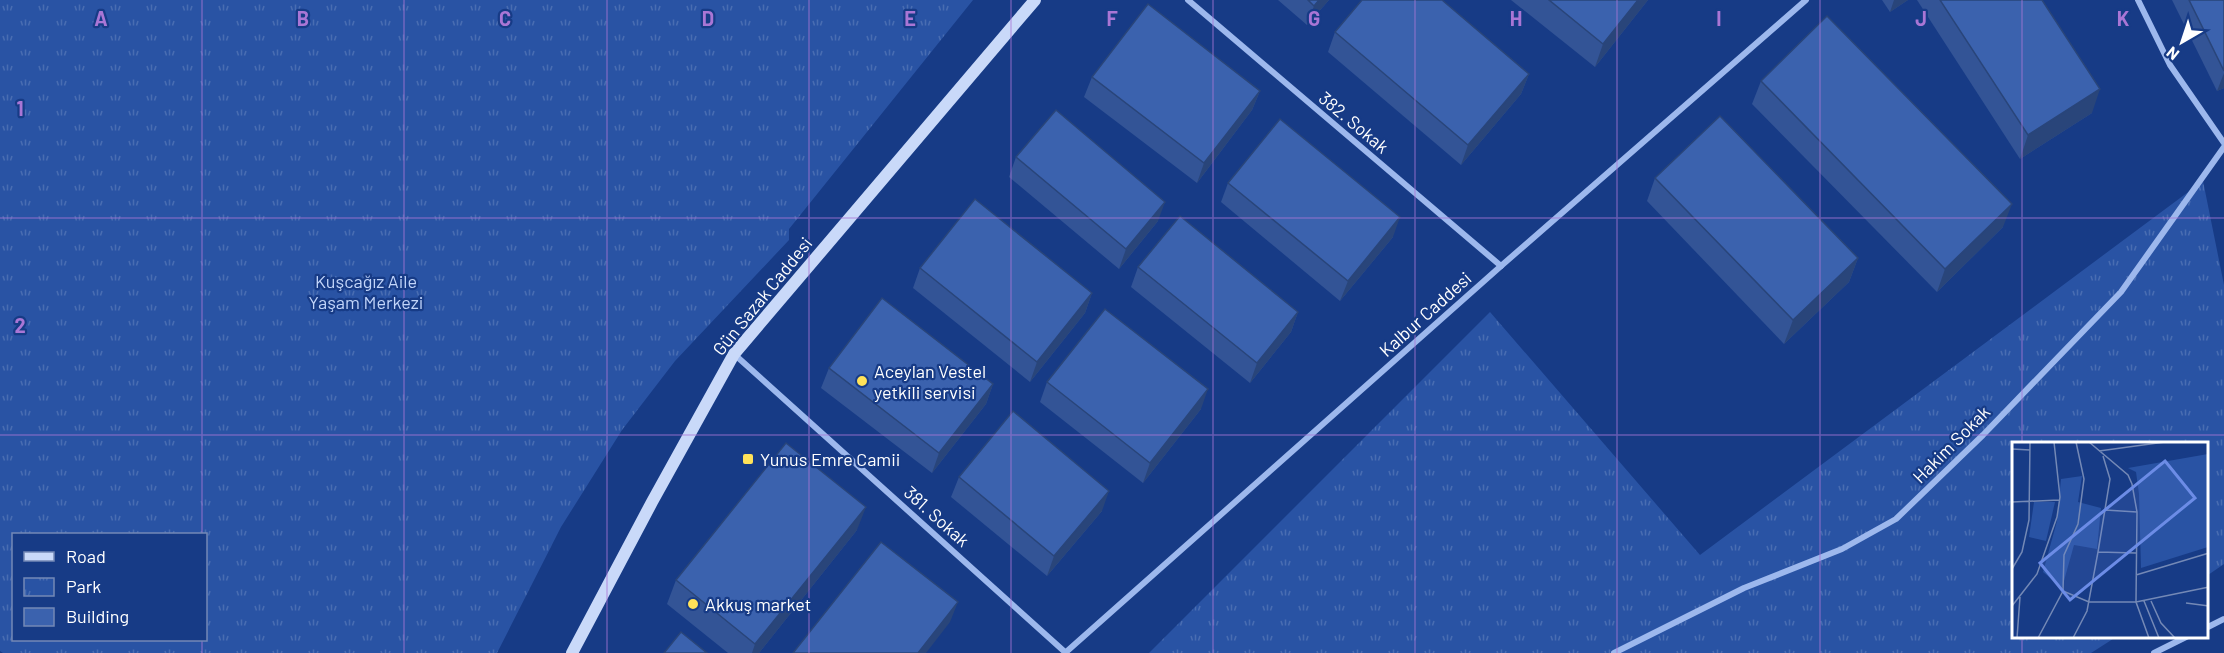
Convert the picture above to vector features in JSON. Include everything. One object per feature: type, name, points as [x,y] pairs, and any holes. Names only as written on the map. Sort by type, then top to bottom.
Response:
[{"type":"street","name":"Gün Sazak Caddesi","points":[[573,653],[652,502],[734,354],[1035,0]]},
{"type":"street","name":"382. Sokak","points":[[1188,0],[1501,266]]},
{"type":"street","name":"Kalbur Caddesi","points":[[1065,653],[1501,266],[1806,0]]},
{"type":"street","points":[[2138,0],[2170,65],[2224,145]]},
{"type":"street","name":"Hakim Sokak","points":[[1614,653],[1744,588],[1842,549],[1896,519],[1983,435],[2121,292],[2224,145]]},
{"type":"street","name":"381. Sokak","points":[[734,354],[1065,653]]},
{"type":"street","points":[[2209,626],[2224,619]]},
{"type":"street","points":[[2154,653],[2184,638]]},
{"type":"green space","name":"Kuşcağız Aile Yaşam Merkezi","points":[[0,0],[973,0],[789,229],[789,240],[675,361],[622,430],[561,527],[497,653],[3,653],[0,651]]},
{"type":"green space","points":[[2203,181],[2224,285],[2224,564],[2209,574],[2209,442],[2012,442],[2012,638],[2114,638],[2091,653],[1149,653],[1490,312],[1700,555]]},
{"type":"building","points":[[1308,0],[1319,0],[1314,6]]},
{"type":"building","points":[[1362,0],[1442,0],[1529,74],[1468,145],[1335,32]]},
{"type":"building","points":[[1549,0],[1638,0],[1603,44]]},
{"type":"building","points":[[1940,0],[2042,0],[2100,89],[2028,135]]},
{"type":"building","points":[[2189,0],[2224,0],[2224,71]]},
{"type":"building","points":[[1148,4],[1260,91],[1204,163],[1092,77]]},
{"type":"building","points":[[1827,16],[2012,204],[1945,269],[1761,81]]},
{"type":"building","points":[[1056,110],[1165,202],[1126,249],[1016,157]]},
{"type":"building","points":[[1720,116],[1858,258],[1793,320],[1655,178]]},
{"type":"building","points":[[1280,119],[1400,217],[1348,281],[1228,183]]},
{"type":"building","points":[[975,199],[1092,293],[1037,362],[920,268]]},
{"type":"building","points":[[1180,216],[1298,312],[1257,363],[1138,267]]},
{"type":"building","points":[[882,298],[993,384],[939,453],[829,368]]},
{"type":"building","points":[[1105,309],[1208,389],[1150,463],[1047,382]]},
{"type":"building","points":[[1013,411],[1109,491],[1054,556],[959,477]]},
{"type":"building","points":[[786,443],[866,507],[755,644],[676,580]]},
{"type":"building","points":[[881,542],[958,602],[918,653],[793,653]]},
{"type":"building","points":[[681,632],[707,653],[664,653]]},
{"type":"place","name":"Aceylan Vestel yetkili servisi","points":[[862,381]]},
{"type":"place","name":"Yunus Emre Camii","points":[[748,459]]},
{"type":"place","name":"Akkuş market","points":[[693,604]]}]
